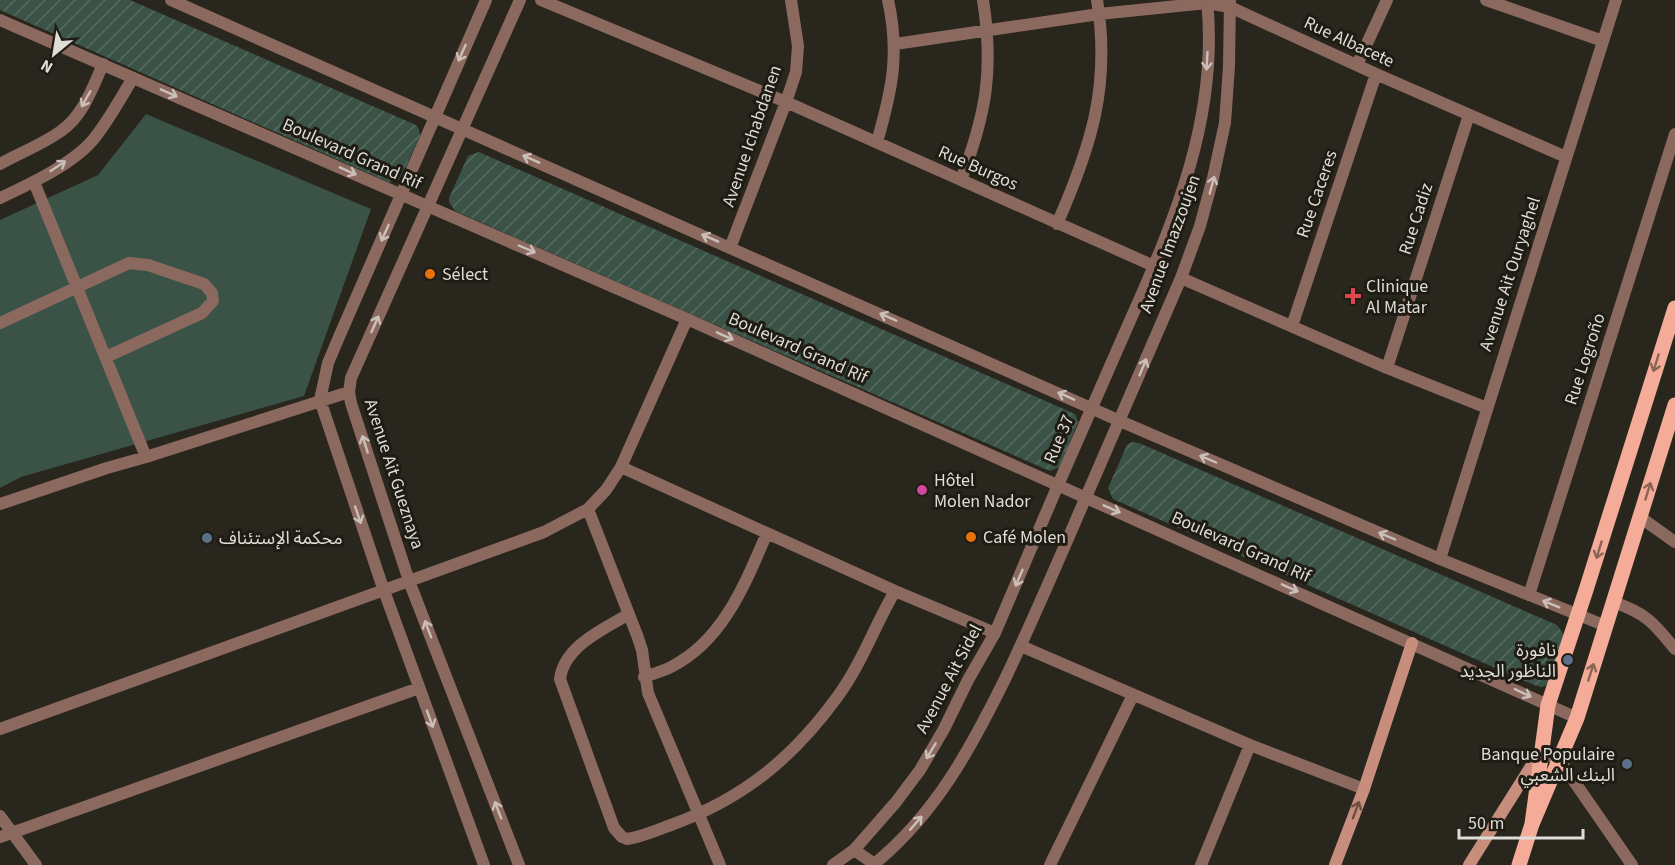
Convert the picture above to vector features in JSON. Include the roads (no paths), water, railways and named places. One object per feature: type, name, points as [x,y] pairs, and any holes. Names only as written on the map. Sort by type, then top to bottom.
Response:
[{"type":"main road","points":[[1532,824],[1548,705],[1675,308]]},
{"type":"main road","points":[[1519,865],[1532,824],[1576,718],[1675,405]]},
{"type":"main road","points":[[1335,865],[1364,789],[1412,643]]},
{"type":"main road","points":[[1469,865],[1541,751]]},
{"type":"street","points":[[171,0],[1119,421],[1440,560],[1606,626]]},
{"type":"street","points":[[484,865],[383,588],[321,400],[328,363],[486,0]]},
{"type":"street","name":"Avenue Ait Gueznaya","points":[[519,865],[410,581],[351,403],[350,392],[351,378],[520,0]]},
{"type":"street","name":"Rue Burgos","points":[[541,0],[786,102],[1154,266]]},
{"type":"street","name":"Avenue Ichabdanen","points":[[730,248],[796,72],[798,46],[791,0]]},
{"type":"street","points":[[877,142],[890,95],[895,44],[888,0]]},
{"type":"street","points":[[961,180],[983,113],[988,80],[987,30],[983,0]]},
{"type":"street","points":[[1057,224],[1087,149],[1099,97],[1103,64],[1097,0]]},
{"type":"street","points":[[1357,65],[1387,0]]},
{"type":"street","points":[[1486,0],[1603,41]]},
{"type":"street","name":"Avenue Ait Ouryaghel","points":[[1440,560],[1616,0]]},
{"type":"street","name":"Rue Albacete","points":[[895,44],[1099,14],[1207,1],[1230,3],[1376,74],[1566,157]]},
{"type":"street","name":"Avenue Imazzoujen","points":[[1092,408],[1175,216],[1191,167],[1202,117],[1208,61],[1207,1]]},
{"type":"street","name":"Avenue Imazzoujen","points":[[1119,421],[1181,278],[1214,178],[1225,123],[1230,3]]},
{"type":"street","name":"Boulevard Grand Rif","points":[[0,20],[687,319],[1576,718]]},
{"type":"street","points":[[0,164],[63,130],[77,115],[89,96],[103,64]]},
{"type":"street","name":"Rue Caceres","points":[[1292,326],[1376,74]]},
{"type":"street","points":[[0,198],[34,182],[78,153],[90,142],[133,78]]},
{"type":"street","name":"Rue Cadiz","points":[[1387,368],[1469,115]]},
{"type":"street","name":"Rue Logroño","points":[[1529,595],[1675,134]]},
{"type":"street","points":[[34,182],[146,457]]},
{"type":"street","points":[[0,323],[129,264],[148,265],[204,284],[212,293],[213,301],[202,313],[106,357]]},
{"type":"street","points":[[1181,278],[1387,368],[1487,408]]},
{"type":"street","points":[[0,729],[187,663],[383,588],[410,581],[544,532],[588,509],[606,490],[621,467],[687,319]]},
{"type":"street","points":[[0,504],[350,392]]},
{"type":"street","name":"Rue 37","points":[[1058,485],[1092,408]]},
{"type":"street","points":[[854,850],[874,865],[909,831],[948,783],[975,739],[1021,646],[1119,421]]},
{"type":"street","points":[[621,467],[895,591],[995,633]]},
{"type":"street","name":"Avenue Ait Sidel","points":[[833,865],[854,850],[896,802],[920,770],[995,633],[1058,485]]},
{"type":"street","points":[[588,509],[642,650],[648,693],[720,865]]},
{"type":"street","points":[[1640,517],[1675,542]]},
{"type":"street","points":[[644,677],[671,667],[688,656],[724,620],[743,588],[767,533]]},
{"type":"street","points":[[629,614],[577,648],[565,662],[560,679],[614,828],[627,839],[699,814],[730,799],[761,778],[801,741],[838,696],[895,591]]},
{"type":"street","points":[[1613,602],[1633,609],[1646,617],[1675,649]]},
{"type":"street","points":[[1021,646],[1250,745],[1364,789]]},
{"type":"street","points":[[0,837],[418,687]]},
{"type":"street","points":[[1050,865],[1133,695]]},
{"type":"street","points":[[1200,865],[1250,745]]},
{"type":"street","points":[[1541,751],[1560,761],[1632,865]]},
{"type":"street","points":[[0,816],[36,865]]},
{"type":"place","name":"Sélect","points":[[430,274]]},
{"type":"place","name":"Clinique Al Matar","points":[[1353,296]]},
{"type":"place","name":"Hôtel Molen Nador","points":[[922,490]]},
{"type":"place","name":"Café Molen","points":[[971,537]]},
{"type":"place","name":"محكمة الإستئناف","points":[[207,538]]},
{"type":"place","name":"نافورة الناظور الجديد","points":[[1568,660]]},
{"type":"place","name":"Banque Populaire البنك الشعبي","points":[[1627,764]]}]
